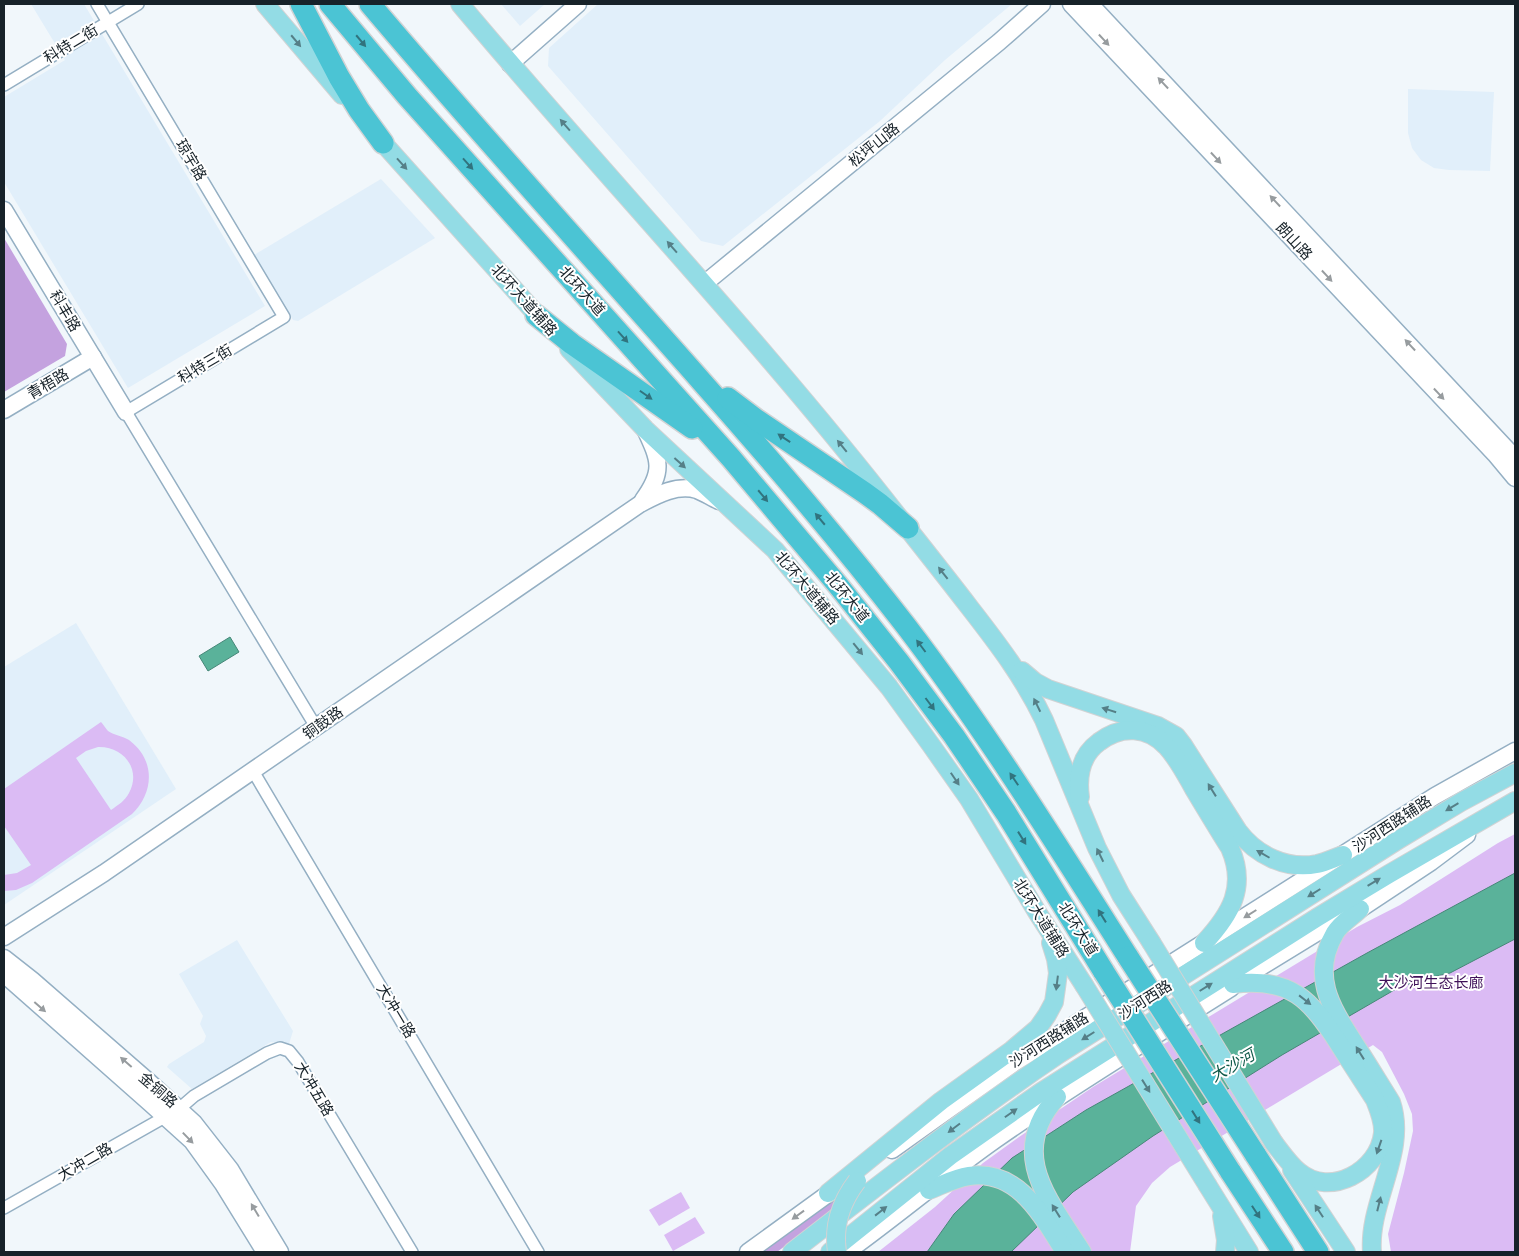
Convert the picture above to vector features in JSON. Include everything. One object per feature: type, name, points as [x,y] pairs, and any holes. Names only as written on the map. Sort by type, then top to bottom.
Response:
[{"type":"highway","points":[[301,4],[359,110],[383,143]]},
{"type":"highway","name":"北环大道","points":[[330,4],[407,96],[731,458],[899,662],[954,736],[1006,813],[1104,972],[1283,1252]]},
{"type":"highway","name":"北环大道","points":[[370,4],[435,82],[774,464],[905,626],[964,706],[1020,787],[1318,1252]]},
{"type":"highway","points":[[536,315],[572,344],[661,405],[731,458]]},
{"type":"highway","points":[[669,345],[739,407],[865,493],[908,528]]},
{"type":"main road","name":"北环大道辅路","points":[[265,4],[383,143],[536,315],[645,429],[732,509],[792,568],[889,687],[969,799],[1042,920],[1249,1252]]},
{"type":"main road","points":[[460,4],[510,64],[777,367],[908,528],[1009,659],[1027,687],[1044,720],[1096,848],[1110,875],[1274,1143],[1346,1252]]},
{"type":"main road","points":[[510,64],[578,4]]},
{"type":"main road","name":"松坪山路","points":[[704,284],[992,48],[1042,4]]},
{"type":"main road","name":"朗山路","points":[[1071,4],[1495,454],[1515,478]]},
{"type":"main road","name":"朗山路","points":[[1090,4],[1515,458]]},
{"type":"main road","name":"科丰路","points":[[4,210],[126,412]]},
{"type":"main road","name":"青梧路","points":[[4,410],[93,357]]},
{"type":"main road","points":[[640,504],[658,473],[658,462],[645,429]]},
{"type":"main road","points":[[640,504],[658,494],[685,488],[698,490],[732,509]]},
{"type":"main road","name":"铜鼓路","points":[[4,937],[104,873],[640,504]]},
{"type":"main road","points":[[1009,659],[1035,682],[1048,689],[1158,726],[1176,736],[1178,749],[1231,835],[1237,873],[1233,904],[1226,916],[1204,943]]},
{"type":"main road","points":[[1084,817],[1079,782],[1081,768],[1083,760],[1091,749],[1103,739],[1118,731],[1134,729],[1178,749]]},
{"type":"main road","name":"沙河西路辅路","points":[[748,1252],[828,1193],[1014,1063],[1435,796],[1515,751]]},
{"type":"main road","points":[[1494,784],[1515,768]]},
{"type":"main road","name":"沙河西路","points":[[792,1252],[936,1141],[1045,1064],[1376,854],[1460,802],[1515,773]]},
{"type":"main road","points":[[847,1252],[995,1140],[1057,1097],[1231,988],[1234,984],[1336,921],[1360,909],[1431,862],[1509,804]]},
{"type":"main road","name":"沙河西路","points":[[830,1252],[950,1156],[1041,1092],[1326,912],[1509,804]]},
{"type":"main road","points":[[1231,835],[1245,841],[1264,856],[1295,865],[1316,864],[1343,855]]},
{"type":"main road","points":[[1274,1143],[1299,1172],[1311,1179],[1333,1182],[1363,1170],[1376,1154],[1381,1142],[1383,1132],[1379,1111],[1380,1097],[1327,995],[1324,977],[1327,950],[1336,932],[1360,909]]},
{"type":"main road","points":[[828,1193],[941,1101],[1038,1028],[1054,1002],[1058,973],[1056,959],[1042,920]]},
{"type":"main road","name":"金铜路","points":[[4,958],[32,980],[172,1112],[235,1202],[264,1252]]},
{"type":"main road","name":"金铜路","points":[[4,974],[172,1112],[204,1134],[222,1158],[280,1252]]},
{"type":"main road","points":[[1234,984],[1260,982],[1292,991],[1303,998],[1314,1007],[1380,1097],[1395,1113],[1396,1136],[1373,1232],[1372,1252]]},
{"type":"main road","points":[[1057,1097],[1044,1114],[1038,1128],[1034,1142],[1034,1158],[1037,1174],[1046,1194],[1082,1252]]},
{"type":"main road","points":[[837,1252],[836,1233],[840,1211],[849,1193],[857,1181],[896,1147]]},
{"type":"main road","points":[[929,1190],[968,1176],[979,1175],[1001,1180],[1022,1192],[1030,1200],[1065,1252]]},
{"type":"main road","points":[[1208,1186],[1221,1212],[1226,1240],[1224,1252]]},
{"type":"street","name":"琼宇路","points":[[97,4],[284,317]]},
{"type":"street","name":"科特二街","points":[[4,85],[138,4]]},
{"type":"street","name":"科特三街","points":[[126,412],[284,317]]},
{"type":"street","points":[[126,412],[316,727]]},
{"type":"street","name":"大冲一路","points":[[253,771],[538,1252]]},
{"type":"street","name":"大冲五路","points":[[172,1112],[194,1096],[266,1053],[280,1048],[289,1051],[298,1062],[412,1252]]},
{"type":"street","name":"大冲二路","points":[[4,1208],[172,1112]]},
{"type":"shaded area","points":[[31,4],[84,4],[265,306],[128,388],[4,182],[4,97],[65,60]]},
{"type":"shaded area","points":[[501,4],[545,4],[520,26]]},
{"type":"shaded area","points":[[598,4],[1012,4],[945,60],[880,121],[723,246],[701,241],[548,66],[549,48]]},
{"type":"shaded area","points":[[1408,89],[1494,92],[1490,171],[1434,168],[1421,160],[1412,148],[1408,133]]},
{"type":"shaded area","points":[[381,179],[435,238],[298,321],[293,320],[254,255]]},
{"type":"shaded area","points":[[4,238],[67,344],[65,356],[4,392]]},
{"type":"shaded area","points":[[76,623],[176,789],[4,905],[4,667]]},
{"type":"shaded area","points":[[237,940],[293,1031],[289,1044],[271,1042],[192,1089],[167,1067],[204,1042],[206,1036],[200,1024],[203,1016],[179,974]]},
{"type":"shaded area","points":[[840,1195],[833,1210],[777,1252],[759,1252]]},
{"type":"green space","points":[[101,722],[108,731],[124,737],[138,748],[148,767],[148,787],[145,796],[132,814],[32,883],[16,890],[4,891],[4,875],[17,873],[31,865],[4,826],[4,789]],"holes":[[[98,747],[115,750],[128,761],[133,776],[129,793],[121,803],[111,810],[76,758],[86,751]]]},
{"type":"green space","name":"大沙河生态长廊","points":[[1515,834],[1515,1252],[1391,1252],[1388,1234],[1413,1131],[1412,1114],[1404,1094],[1382,1052],[1373,1045],[1170,1167],[1152,1183],[1136,1206],[1130,1252],[878,1252],[935,1207],[983,1163],[1093,1087],[1357,927],[1400,905]]},
{"type":"green space","points":[[681,1192],[690,1208],[659,1226],[649,1210]]},
{"type":"green space","points":[[695,1217],[705,1233],[673,1251],[664,1235]]},
{"type":"water","points":[[230,637],[239,652],[208,671],[199,656]]},
{"type":"water","name":"大沙河","points":[[1515,873],[1515,939],[1450,973],[1419,980],[1396,989],[1282,1055],[1153,1136],[1073,1192],[1011,1252],[927,1252],[954,1214],[1012,1158],[1086,1110],[1367,953]]}]
